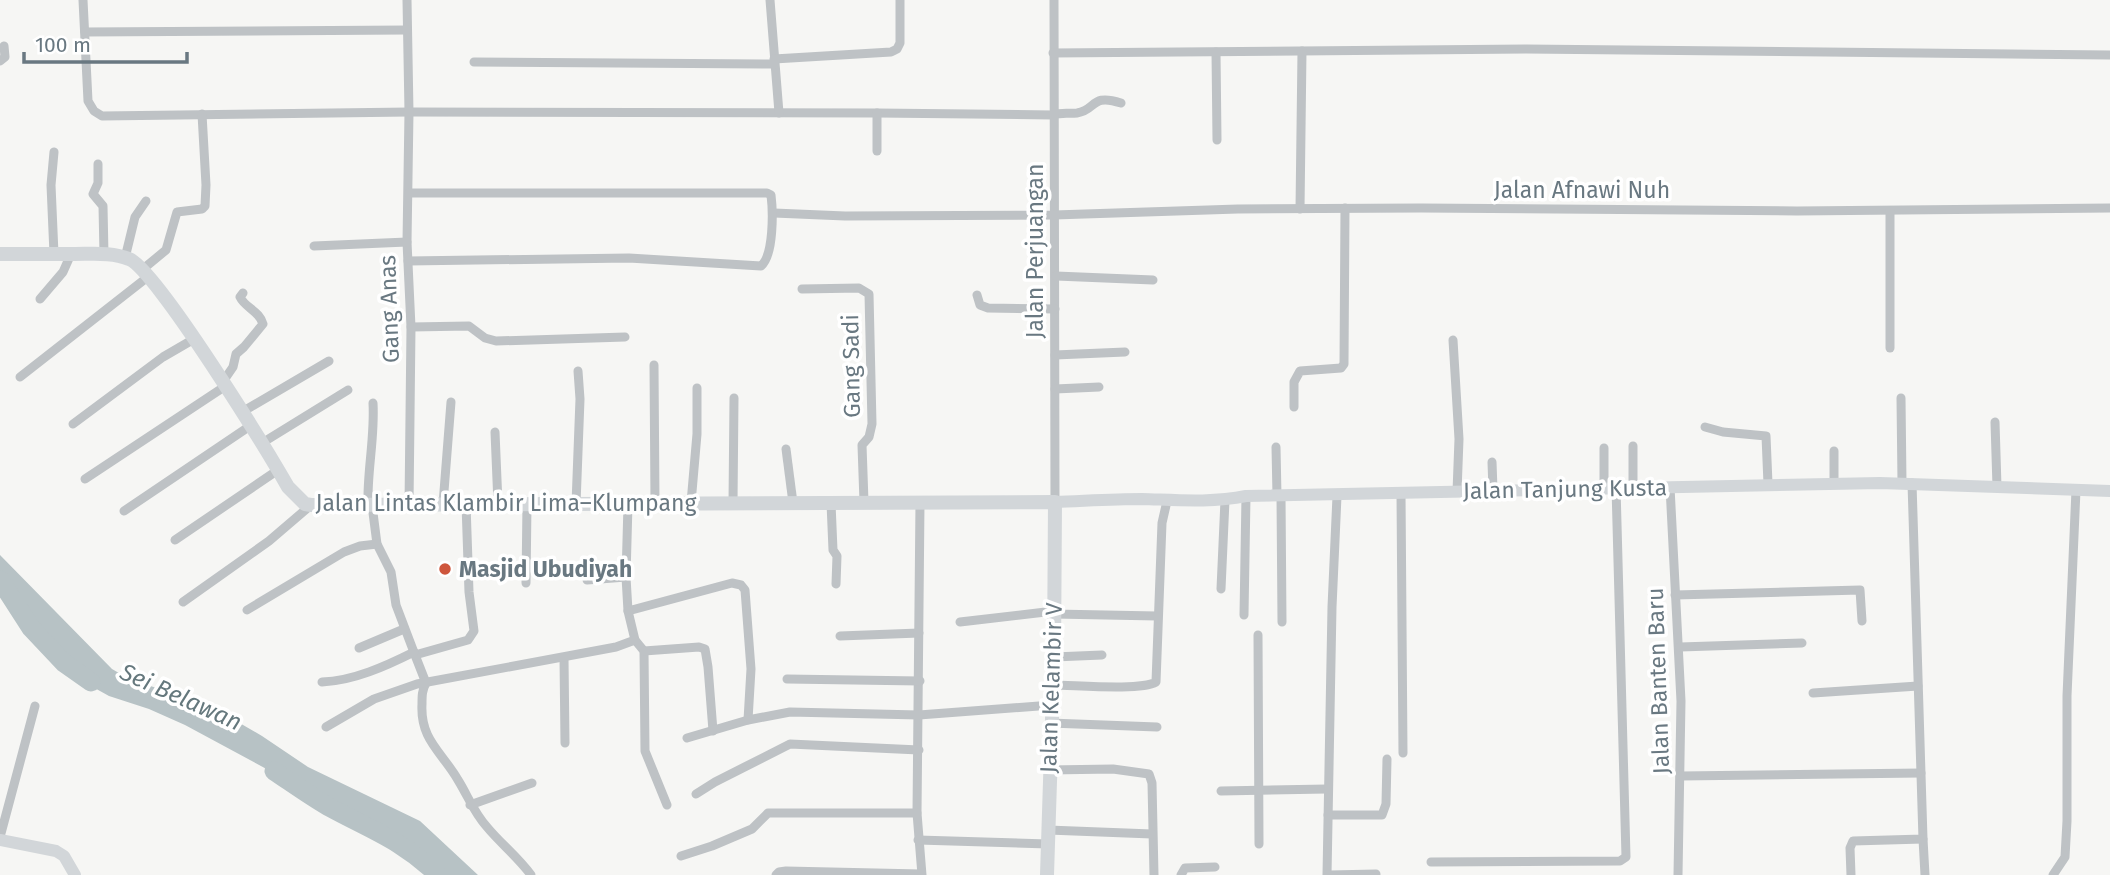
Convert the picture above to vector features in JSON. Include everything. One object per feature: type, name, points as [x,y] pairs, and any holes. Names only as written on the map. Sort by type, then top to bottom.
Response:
[{"type":"main road","name":"Jalan Lintas Klambir Lima–Klumpang","points":[[0,256],[104,255],[125,258],[146,273],[194,339],[288,487],[301,501],[311,505],[1055,502]]},
{"type":"main road","name":"Jalan Kelambir V","points":[[1047,875],[1054,657],[1055,502]]},
{"type":"street","points":[[83,0],[88,101],[97,114],[102,116],[409,113],[1053,115],[1080,112],[1096,101],[1121,103]]},
{"type":"street","name":"Gang Anas","points":[[407,0],[407,242],[411,327],[409,505]]},
{"type":"street","points":[[771,0],[779,113]]},
{"type":"street","points":[[474,62],[774,61],[891,52],[897,49],[900,43],[900,0]]},
{"type":"street","name":"Jalan Perjuangan","points":[[1054,0],[1055,502]]},
{"type":"street","points":[[85,32],[407,30]]},
{"type":"street","points":[[0,61],[5,57],[4,46]]},
{"type":"street","points":[[1053,52],[1526,49],[2110,55]]},
{"type":"street","points":[[1300,209],[1302,51]]},
{"type":"street","points":[[1216,52],[1217,140]]},
{"type":"street","points":[[877,113],[877,151]]},
{"type":"street","points":[[20,377],[146,273],[166,250],[177,212],[205,206],[202,114]]},
{"type":"street","points":[[54,152],[51,185],[54,254]]},
{"type":"street","points":[[98,164],[98,183],[93,194],[103,206],[104,255]]},
{"type":"street","points":[[408,261],[629,258],[761,266],[767,258],[774,213],[771,195],[767,193],[409,193]]},
{"type":"street","points":[[125,258],[135,217],[146,201]]},
{"type":"street","points":[[1294,407],[1294,382],[1300,371],[1341,368],[1344,364],[1345,208]]},
{"type":"street","name":"Jalan Afnawi Nuh","points":[[774,213],[845,216],[1054,215],[1345,208],[1890,211],[2110,208]]},
{"type":"street","points":[[1890,211],[1890,348]]},
{"type":"street","points":[[314,246],[407,242]]},
{"type":"street","points":[[40,299],[63,272],[71,254]]},
{"type":"street","points":[[1056,276],[1153,280]]},
{"type":"street","name":"Gang Sadi","points":[[802,289],[859,288],[869,294],[872,424],[869,437],[862,445],[864,502]]},
{"type":"street","points":[[85,478],[223,385],[233,367],[237,352],[263,324],[260,317],[242,301],[240,297],[243,293]]},
{"type":"street","points":[[977,295],[980,305],[988,308],[1055,309]]},
{"type":"street","points":[[411,327],[468,326],[485,338],[496,341],[625,337]]},
{"type":"street","points":[[72,424],[110,399],[163,357],[194,339]]},
{"type":"street","points":[[1453,340],[1459,439],[1457,492]]},
{"type":"street","points":[[1055,355],[1125,352]]},
{"type":"street","points":[[242,412],[329,361]]},
{"type":"street","points":[[654,365],[655,503]]},
{"type":"street","points":[[576,504],[580,399],[578,370]]},
{"type":"street","points":[[1055,389],[1100,387]]},
{"type":"street","points":[[691,503],[697,434],[697,388]]},
{"type":"street","points":[[262,443],[348,390]]},
{"type":"street","points":[[733,503],[734,398]]},
{"type":"street","points":[[1901,398],[1918,686],[1925,875]]},
{"type":"street","points":[[443,504],[451,402]]},
{"type":"street","points":[[373,403],[370,505],[377,544],[391,572],[394,598],[426,683],[422,692],[421,716],[425,735],[457,777],[470,804],[487,828],[520,858],[531,875]]},
{"type":"street","points":[[1995,422],[1997,487]]},
{"type":"street","points":[[124,511],[250,426]]},
{"type":"street","points":[[1705,427],[1723,432],[1766,436],[1768,484]]},
{"type":"street","points":[[495,432],[498,504]]},
{"type":"street","points":[[1633,446],[1633,487]]},
{"type":"street","points":[[1276,447],[1282,622]]},
{"type":"street","points":[[1431,862],[1619,861],[1626,857],[1610,487],[1604,448]]},
{"type":"street","points":[[786,449],[793,503]]},
{"type":"street","points":[[1834,451],[1835,484]]},
{"type":"street","points":[[1492,461],[1493,490]]},
{"type":"street","points":[[175,540],[278,470]]},
{"type":"street","name":"Jalan Tanjung Kusta","points":[[1055,502],[1225,500],[1246,496],[1768,484],[1907,483],[2110,491]]},
{"type":"street","name":"Jalan Banten Baru","points":[[1670,487],[1680,647],[1681,776],[1678,875]]},
{"type":"street","points":[[2053,875],[2065,857],[2067,696],[2076,490]]},
{"type":"street","points":[[1401,493],[1403,753]]},
{"type":"street","points":[[1244,615],[1246,496]]},
{"type":"street","points":[[1337,496],[1328,789],[1329,875],[1376,874]]},
{"type":"street","points":[[1221,589],[1225,500]]},
{"type":"street","points":[[1053,685],[1155,684],[1162,523],[1167,501]]},
{"type":"street","points":[[776,875],[786,871],[922,875],[917,813],[920,502]]},
{"type":"street","points":[[831,503],[833,551],[837,556],[836,584]]},
{"type":"street","points":[[322,682],[347,678],[414,653],[472,637],[474,631],[469,592],[466,504]]},
{"type":"street","points":[[526,583],[527,504]]},
{"type":"street","points":[[628,504],[628,611],[635,640],[644,650],[645,751],[667,805]]},
{"type":"street","points":[[183,602],[269,541],[311,505]]},
{"type":"street","points":[[247,610],[344,552],[377,544]]},
{"type":"street","points":[[587,580],[626,577]]},
{"type":"street","points":[[628,611],[724,585],[741,584],[747,598],[751,669],[748,720]]},
{"type":"street","points":[[1675,595],[1860,586],[1862,621]]},
{"type":"street","points":[[960,622],[1054,612],[1157,616]]},
{"type":"street","points":[[359,648],[404,629]]},
{"type":"street","points":[[839,636],[919,633]]},
{"type":"street","points":[[1258,635],[1259,844]]},
{"type":"street","points":[[326,727],[374,699],[426,683],[541,660],[564,658],[635,640]]},
{"type":"street","points":[[1680,647],[1802,643]]},
{"type":"street","points":[[644,650],[705,649],[713,731]]},
{"type":"street","points":[[1054,657],[1102,655]]},
{"type":"street","points":[[564,658],[565,743]]},
{"type":"street","points":[[788,680],[920,681]]},
{"type":"street","points":[[1813,693],[1918,686]]},
{"type":"street","points":[[687,738],[748,720],[790,712],[919,715],[1052,705]]},
{"type":"street","points":[[35,706],[0,839],[56,851],[64,856],[75,875]]},
{"type":"street","points":[[1051,723],[1157,727]]},
{"type":"street","points":[[696,794],[790,744],[919,750]]},
{"type":"street","points":[[1328,815],[1382,815],[1386,804],[1387,759]]},
{"type":"street","points":[[1049,770],[1113,769],[1147,772],[1152,783],[1154,875]]},
{"type":"street","points":[[1681,776],[1921,774]]},
{"type":"street","points":[[470,804],[532,783]]},
{"type":"street","points":[[1221,791],[1328,789]]},
{"type":"street","points":[[681,856],[752,829],[768,813],[917,813]]},
{"type":"street","points":[[918,840],[1152,834]]},
{"type":"street","points":[[1850,875],[1850,848],[1853,841],[1923,839]]},
{"type":"street","points":[[1181,875],[1185,868],[1215,867]]},
{"type":"water","name":"Sei Belawan","points":[[0,555],[112,669],[131,680],[205,703],[308,767],[420,821],[478,875],[438,875],[413,853],[309,792],[185,725],[149,709],[109,696],[91,686],[0,597]]},
{"type":"waterway","name":"Sei Belawan","points":[[0,580],[31,628],[64,663],[91,682]]},
{"type":"waterway","name":"Sei Belawan","points":[[274,771],[329,807],[399,844],[438,875]]},
{"type":"place","name":"Masjid Ubudiyah","points":[[445,569]]}]
